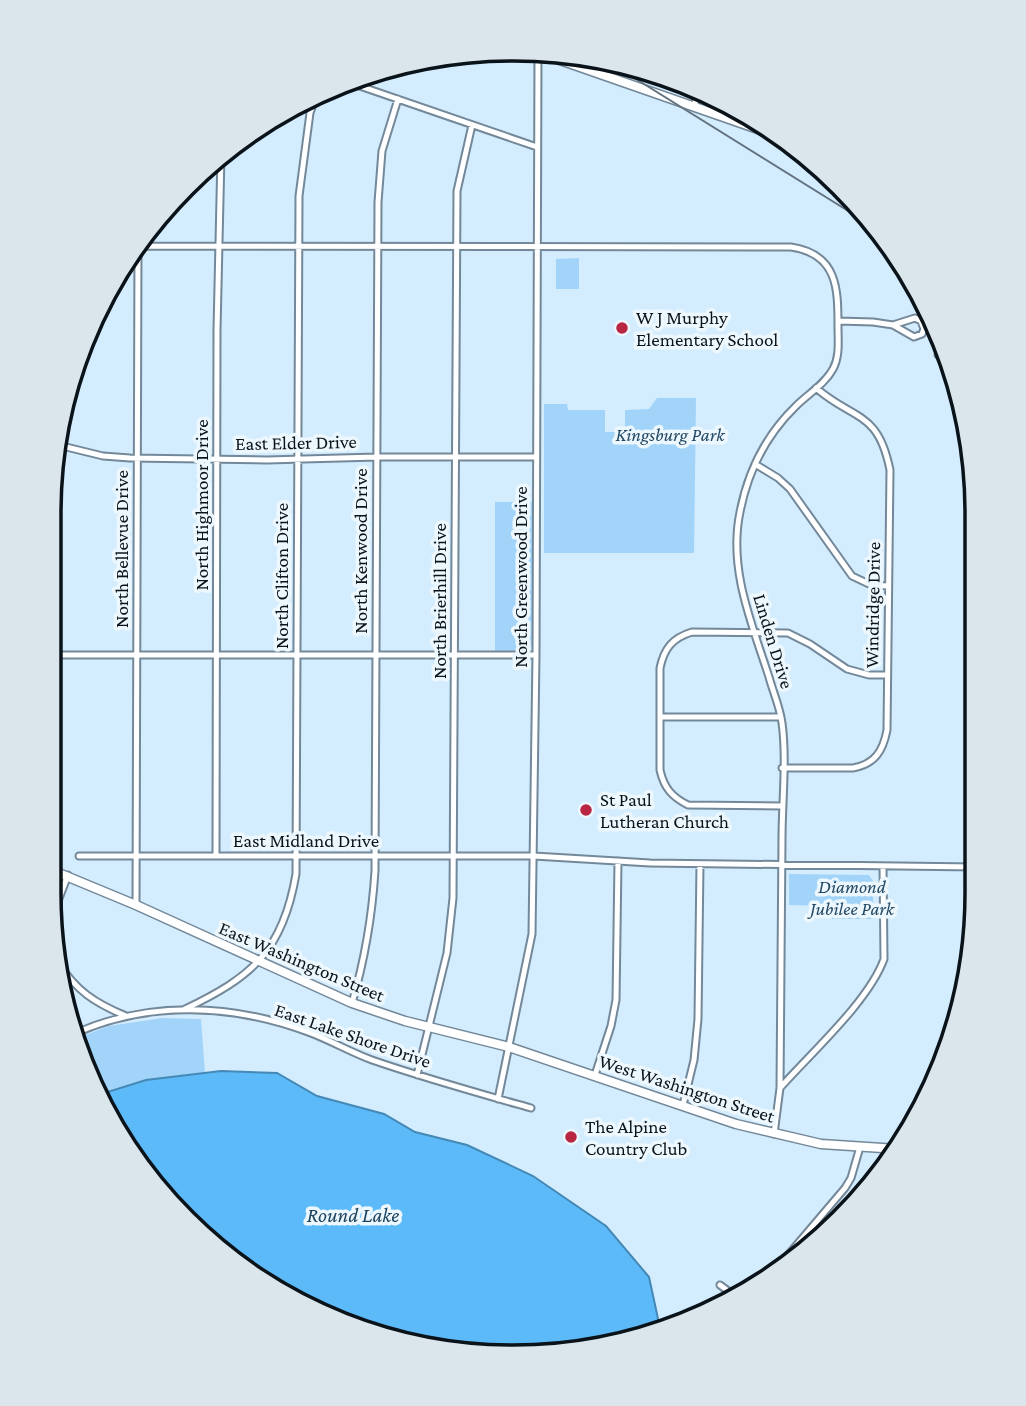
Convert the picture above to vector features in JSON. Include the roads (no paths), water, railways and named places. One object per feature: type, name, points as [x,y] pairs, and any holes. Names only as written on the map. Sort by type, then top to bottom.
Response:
[{"type":"main road","points":[[578,66],[740,123]]},
{"type":"main road","name":"East Washington Street","points":[[61,873],[352,1003],[551,1060]]},
{"type":"main road","name":"West Washington Street","points":[[551,1060],[736,1124],[821,1144],[886,1149]]},
{"type":"street","name":"North Greenwood Drive","points":[[498,1099],[532,934],[536,654],[538,62]]},
{"type":"street","points":[[363,87],[537,147]]},
{"type":"street","name":"North Kenwood Drive","points":[[352,1003],[369,935],[375,856],[378,202],[382,151],[398,99]]},
{"type":"street","points":[[695,107],[696,100]]},
{"type":"street","name":"North Clifton Drive","points":[[185,1009],[222,991],[251,970],[269,950],[292,899],[296,874],[299,196],[311,109]]},
{"type":"street","name":"North Brierhill Drive","points":[[417,1075],[447,953],[452,920],[457,191],[472,125]]},
{"type":"street","name":"North Highmoor Drive","points":[[216,856],[221,169]]},
{"type":"street","name":"Linden Drive","points":[[150,245],[804,249],[816,256],[834,278],[838,292],[837,360],[831,372],[780,422],[755,464],[744,491],[739,516],[737,554],[740,585],[781,717],[780,1088],[774,1134]]},
{"type":"street","name":"North Bellevue Drive","points":[[136,905],[137,262]]},
{"type":"street","points":[[893,325],[915,318],[922,323]]},
{"type":"street","points":[[838,321],[893,325],[914,337],[922,334],[923,325]]},
{"type":"street","name":"Windridge Drive","points":[[782,768],[864,766],[874,760],[884,747],[887,730],[890,470],[886,453],[871,425],[860,415],[835,405],[816,388]]},
{"type":"street","name":"East Elder Drive","points":[[66,447],[103,456],[137,458],[267,460],[536,457]]},
{"type":"street","points":[[755,464],[790,489],[852,576],[871,585],[888,586]]},
{"type":"street","points":[[782,806],[688,804],[677,800],[662,781],[660,668],[664,653],[671,643],[681,635],[692,632],[788,633],[847,669],[869,675],[887,675]]},
{"type":"street","points":[[61,655],[536,654]]},
{"type":"street","points":[[660,717],[781,717]]},
{"type":"street","name":"East Midland Drive","points":[[79,856],[534,856],[618,862],[965,867]]},
{"type":"street","points":[[595,1075],[611,1026],[616,1000],[618,862]]},
{"type":"street","points":[[683,1105],[694,1060],[698,1019],[700,864]]},
{"type":"street","points":[[780,1088],[859,1001],[879,973],[884,959],[883,867]]},
{"type":"street","points":[[61,894],[68,876]]},
{"type":"street","points":[[70,979],[97,1004],[126,1016]]},
{"type":"street","name":"East Lake Shore Drive","points":[[83,1031],[126,1016],[168,1009],[234,1014],[296,1027],[340,1047],[417,1075],[531,1108]]},
{"type":"street","points":[[798,1243],[845,1188],[851,1178],[860,1147]]},
{"type":"street","points":[[720,1285],[727,1290]]},
{"type":"water","name":"Round Lake","points":[[221,1071],[277,1073],[317,1096],[384,1114],[415,1132],[467,1145],[533,1176],[606,1226],[649,1277],[658,1321],[572,1341],[483,1344],[396,1329],[368,1321],[313,1298],[262,1269],[215,1233],[173,1191],[155,1168],[137,1144],[108,1092],[146,1080]]},
{"type":"railway","points":[[635,78],[850,212]]},
{"type":"place","name":"W J Murphy Elementary School","points":[[622,328]]},
{"type":"place","name":"St Paul Lutheran Church","points":[[586,810]]},
{"type":"place","name":"The Alpine Country Club","points":[[571,1137]]},
{"type":"park label","name":"Kingsburg Park","points":[[670,434]]},
{"type":"park label","name":"Diamond Jubilee Park","points":[[852,897]]}]
